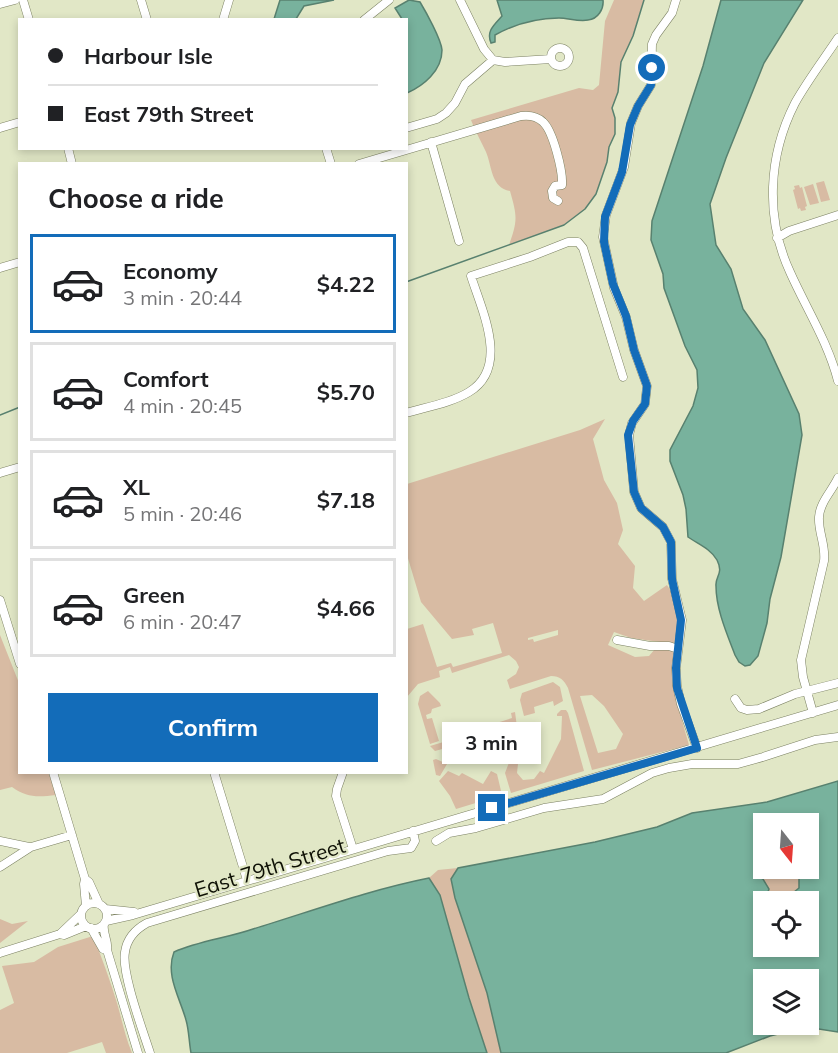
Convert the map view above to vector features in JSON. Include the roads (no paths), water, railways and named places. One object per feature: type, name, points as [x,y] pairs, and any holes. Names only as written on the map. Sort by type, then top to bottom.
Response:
[{"type":"street","points":[[0,4],[15,0]]},
{"type":"street","points":[[23,0],[28,18]]},
{"type":"street","points":[[141,0],[146,18]]},
{"type":"street","points":[[224,18],[229,0]]},
{"type":"street","points":[[366,18],[389,0]]},
{"type":"street","points":[[460,0],[484,49],[493,60],[505,62],[551,58]]},
{"type":"street","points":[[676,0],[672,13],[656,35],[652,45],[651,85],[630,125],[624,167],[605,217],[603,237],[613,284],[626,316],[634,350],[647,386],[645,404],[633,421],[628,435],[634,492],[640,506],[660,523],[670,540],[672,579],[681,615],[676,668],[677,688],[697,748]]},
{"type":"street","points":[[838,38],[795,104],[781,138],[772,192],[777,238],[789,271],[828,351],[838,381]]},
{"type":"street","points":[[408,127],[437,119],[446,113],[455,103],[465,84],[493,60]]},
{"type":"street","points":[[408,149],[521,116],[536,117],[547,127],[561,169],[562,184],[555,186],[552,193],[553,198],[558,201]]},
{"type":"street","points":[[0,128],[18,123]]},
{"type":"street","points":[[431,142],[459,241]]},
{"type":"street","points":[[365,162],[404,150]]},
{"type":"street","points":[[777,238],[789,231],[838,215]]},
{"type":"street","points":[[408,412],[466,394],[476,387],[485,375],[490,361],[490,342],[471,276],[568,242],[580,243],[587,259],[623,377]]},
{"type":"street","points":[[0,268],[18,263]]},
{"type":"street","points":[[0,473],[18,468]]},
{"type":"street","points":[[813,713],[802,671],[802,655],[825,554],[819,514],[822,504],[838,477]]},
{"type":"street","points":[[0,600],[2,615],[16,640]]},
{"type":"street","points":[[617,640],[678,649]]},
{"type":"street","points":[[735,699],[741,708],[753,710],[838,683]]},
{"type":"street","name":"East 79th Street","points":[[105,922],[838,705]]},
{"type":"street","points":[[436,841],[457,830],[476,828],[544,808],[603,799],[652,773],[669,768],[684,765],[738,764],[815,740],[838,737]]},
{"type":"street","points":[[54,774],[85,879],[86,906]]},
{"type":"street","points":[[215,774],[247,880]]},
{"type":"street","points":[[342,774],[336,796],[353,849]]},
{"type":"street","name":"East 79th Street","points":[[150,1053],[124,966],[124,953],[136,930],[147,923],[388,851],[411,848],[415,840],[413,831]]},
{"type":"street","points":[[0,867],[31,847],[72,835]]},
{"type":"street","points":[[0,842],[31,847]]},
{"type":"street","points":[[85,879],[102,906],[105,922],[103,931],[107,950],[138,1053]]},
{"type":"street","points":[[60,934],[90,903],[102,906]]},
{"type":"street","name":"East 79th Street","points":[[102,906],[138,913]]},
{"type":"street","points":[[81,914],[82,919],[103,949],[107,950]]},
{"type":"street","points":[[0,953],[60,934],[64,935],[89,927],[97,928],[105,922]]},
{"type":"waterway","points":[[408,281],[564,225],[585,209],[596,194],[615,134],[615,118],[612,108],[618,92],[621,62],[633,36],[644,0]]},
{"type":"waterway","points":[[0,415],[18,408]]}]
